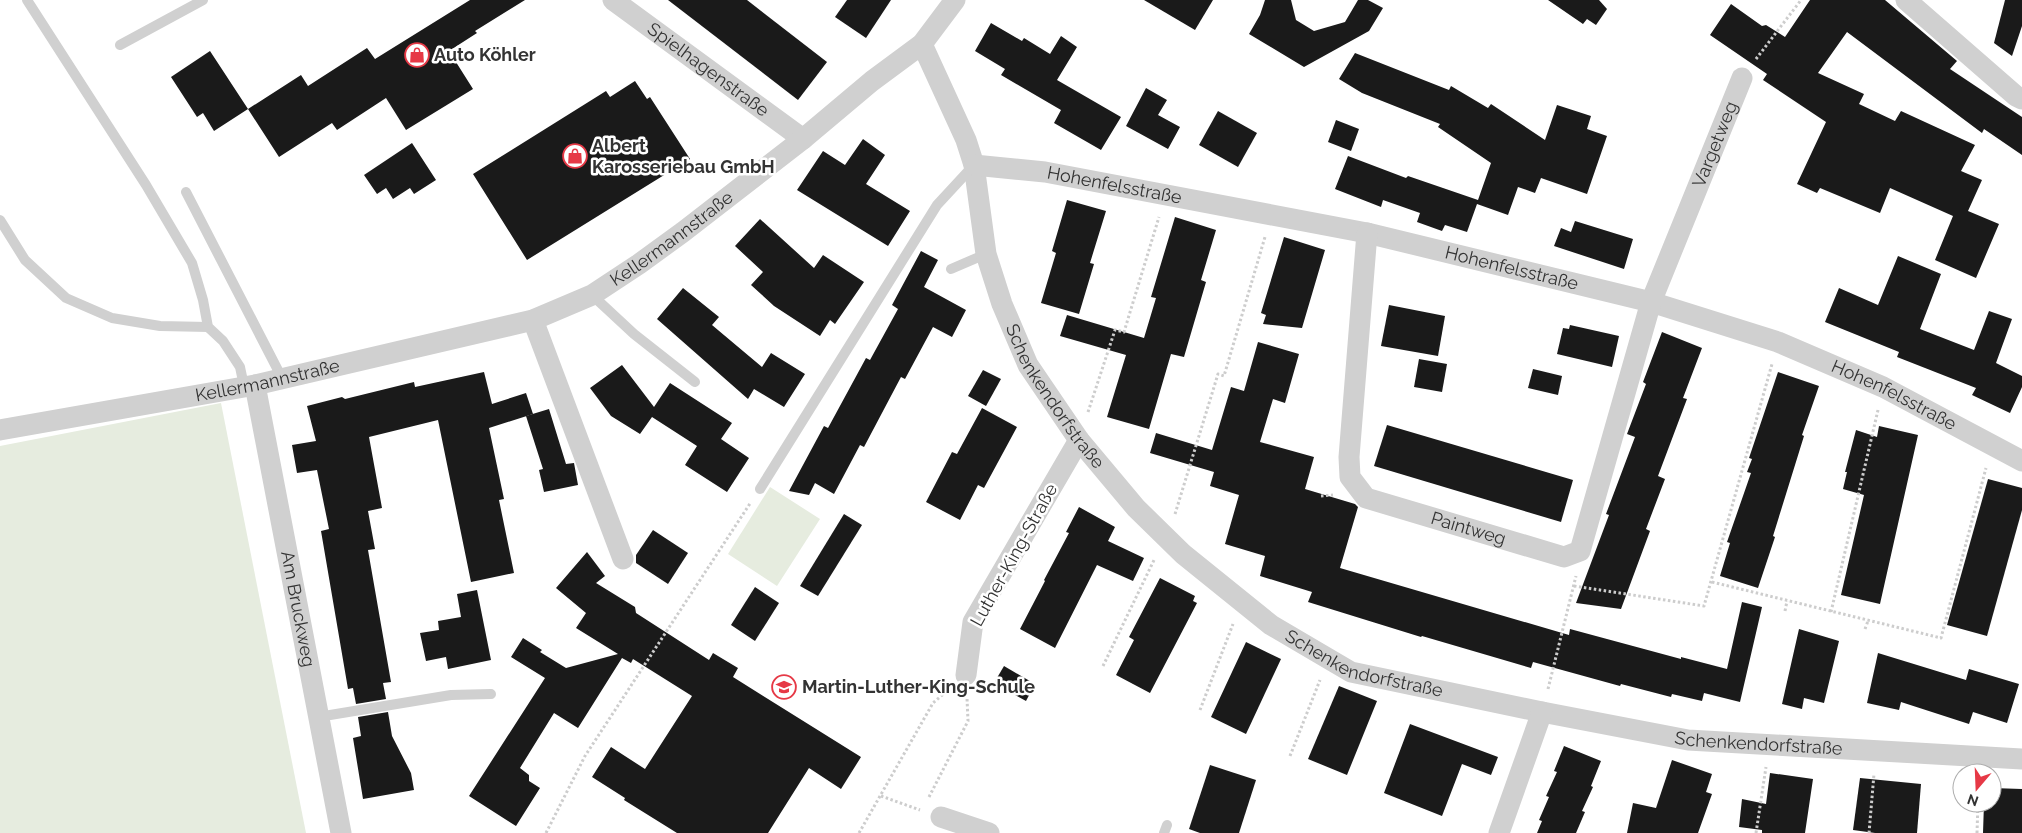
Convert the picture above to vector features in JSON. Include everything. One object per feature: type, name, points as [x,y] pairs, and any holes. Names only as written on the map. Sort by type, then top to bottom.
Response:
[{"type":"street","name":"Spielhagenstraße","points":[[613,0],[802,138]]},
{"type":"street","name":"Kellermannstraße","points":[[0,430],[282,378],[533,320],[592,295],[683,232],[872,81],[922,44],[955,0]]},
{"type":"street","points":[[1906,0],[2016,96],[2022,98]]},
{"type":"street","name":"Schenkendorfstraße","points":[[922,44],[966,140],[974,165],[986,254],[1002,304],[1028,365],[1079,440],[1136,508],[1167,538],[1271,626],[1351,672],[1688,740],[2022,759]]},
{"type":"street","name":"Vargetweg","points":[[1651,302],[1742,78]]},
{"type":"street","name":"Hohenfelsstraße","points":[[974,165],[1045,172],[1366,233],[1651,302],[1778,342],[1883,387],[2022,460]]},
{"type":"street","name":"Paintweg","points":[[1366,233],[1348,457],[1350,477],[1366,498],[1564,557],[1580,551]]},
{"type":"street","points":[[1580,551],[1651,302]]},
{"type":"street","points":[[533,320],[623,559]]},
{"type":"street","name":"Am Bruckweg","points":[[250,385],[341,833]]},
{"type":"street","name":"Luther-King-Straße","points":[[966,675],[973,622],[1079,440]]},
{"type":"street","points":[[1499,833],[1542,712]]},
{"type":"street","points":[[934,810],[989,833]]},
{"type":"lane","points":[[27,0],[146,185],[192,263],[203,300],[208,327],[223,341],[250,385]]},
{"type":"lane","points":[[120,45],[203,0]]},
{"type":"lane","points":[[760,489],[937,205],[974,165]]},
{"type":"lane","points":[[186,192],[282,378]]},
{"type":"lane","points":[[0,220],[24,260],[66,298],[112,318],[160,326],[208,327]]},
{"type":"lane","points":[[951,269],[986,254]]},
{"type":"lane","points":[[592,295],[634,334],[694,382]]},
{"type":"lane","points":[[318,717],[451,694],[491,694]]},
{"type":"path","points":[[1742,78],[1801,0]]},
{"type":"path","points":[[1079,440],[1116,330],[1124,332],[1166,195]]},
{"type":"path","points":[[1103,666],[1152,562],[1167,538],[1218,374],[1224,376],[1272,215]]},
{"type":"path","points":[[1574,586],[1704,606],[1778,342]]},
{"type":"path","points":[[1831,612],[1883,387]]},
{"type":"path","points":[[1712,582],[1941,638],[1992,444]]},
{"type":"path","points":[[546,833],[585,756],[760,489]]},
{"type":"path","points":[[1542,712],[1574,586],[1580,551]]},
{"type":"path","points":[[1785,612],[1788,601]]},
{"type":"path","points":[[1200,710],[1242,602]]},
{"type":"path","points":[[1866,629],[1868,621]]},
{"type":"path","points":[[1290,756],[1328,658]]},
{"type":"path","points":[[859,833],[932,703],[966,675]]},
{"type":"path","points":[[881,796],[934,810],[968,721],[966,675]]},
{"type":"path","points":[[1756,833],[1769,744]]},
{"type":"path","points":[[1869,833],[1876,750]]},
{"type":"path","points":[[1977,833],[1978,813]]},
{"type":"shaded area","points":[[221,403],[306,833],[0,833],[0,446]]},
{"type":"shaded area","points":[[770,487],[820,519],[777,586],[728,554]]},
{"type":"building","points":[[470,0],[525,0],[475,31],[477,33],[449,51],[473,89],[406,130],[386,98],[337,130],[332,123],[279,157],[248,109],[301,75],[308,86],[367,48],[375,59]]},
{"type":"building","points":[[668,0],[747,0],[827,62],[798,100]]},
{"type":"building","points":[[847,0],[891,0],[866,38],[835,17]]},
{"type":"building","points":[[1144,0],[1213,0],[1195,30]]},
{"type":"building","points":[[1265,0],[1291,0],[1296,20],[1314,31],[1345,22],[1358,0],[1368,0],[1383,8],[1369,31],[1304,67],[1249,34],[1260,15]]},
{"type":"building","points":[[1548,0],[1599,0],[1607,9],[1596,25],[1587,19],[1583,24]]},
{"type":"building","points":[[1810,0],[1885,0],[1957,61],[1950,69],[2022,117],[2022,155],[1984,129],[1982,133],[1847,32],[1818,73],[1864,94],[1859,104],[1895,121],[1901,111],[1975,145],[1961,171],[1982,180],[1968,211],[1999,224],[1976,278],[1935,260],[1953,216],[1890,188],[1880,213],[1820,188],[1817,193],[1797,184],[1826,122],[1763,80],[1767,74],[1710,35],[1731,4],[1762,26],[1766,25],[1785,37]]},
{"type":"building","points":[[2005,0],[2022,0],[2022,26],[2012,56],[1994,43]]},
{"type":"building","points":[[991,23],[1022,41],[1024,38],[1050,54],[1061,36],[1077,47],[1057,80],[1121,117],[1101,150],[1054,123],[1061,110],[1001,75],[1005,69],[975,51]]},
{"type":"building","points":[[210,51],[248,109],[214,131],[203,113],[197,117],[171,77]]},
{"type":"building","points":[[1355,53],[1449,90],[1451,86],[1488,108],[1491,104],[1545,140],[1557,105],[1591,116],[1587,129],[1607,136],[1587,194],[1541,178],[1535,193],[1518,187],[1508,215],[1477,204],[1467,232],[1445,225],[1442,231],[1417,222],[1420,213],[1383,200],[1381,207],[1335,189],[1348,156],[1406,178],[1408,176],[1478,200],[1491,163],[1438,127],[1440,124],[1362,93],[1339,79]]},
{"type":"building","points":[[635,81],[647,99],[650,97],[690,159],[527,260],[473,174],[606,91],[610,97]]},
{"type":"building","points":[[1146,88],[1167,100],[1158,115],[1180,127],[1168,149],[1126,126]]},
{"type":"building","points":[[1218,111],[1257,133],[1238,167],[1199,145]]},
{"type":"building","points":[[1336,120],[1359,129],[1351,151],[1328,142]]},
{"type":"building","points":[[863,139],[885,155],[866,184],[910,211],[888,246],[797,190],[823,151],[845,165]]},
{"type":"building","points":[[412,143],[436,180],[414,194],[410,188],[393,199],[386,188],[377,194],[364,175]]},
{"type":"building","points":[[1067,200],[1106,211],[1090,263],[1094,264],[1079,314],[1041,303],[1056,253],[1052,251]]},
{"type":"building","points":[[1175,217],[1216,230],[1201,280],[1206,282],[1184,357],[1171,354],[1149,429],[1107,417],[1126,355],[1060,336],[1067,315],[1144,338],[1156,298],[1151,297]]},
{"type":"building","points":[[760,219],[814,268],[823,255],[864,282],[835,324],[830,320],[820,336],[774,306],[751,285],[763,272],[735,246]]},
{"type":"building","points":[[1575,221],[1633,239],[1624,269],[1554,246],[1561,228],[1571,232]]},
{"type":"building","points":[[1284,237],[1325,250],[1302,328],[1263,324],[1266,315],[1261,313]]},
{"type":"building","points":[[921,251],[938,260],[924,287],[966,310],[952,337],[933,327],[905,379],[901,377],[864,447],[860,445],[834,494],[815,483],[809,495],[789,491],[824,426],[828,428],[866,358],[870,360],[898,309],[892,305]]},
{"type":"building","points":[[1898,256],[1941,274],[1920,329],[1974,350],[1989,311],[2012,319],[1996,363],[2022,376],[2022,387],[2010,413],[1972,395],[1976,388],[1897,357],[1899,352],[1825,322],[1839,288],[1878,305]]},
{"type":"building","points":[[683,288],[719,317],[712,325],[762,367],[771,353],[805,374],[784,407],[754,389],[748,399],[657,319]]},
{"type":"building","points":[[1389,305],[1445,316],[1438,356],[1381,346]]},
{"type":"building","points":[[1570,325],[1619,336],[1612,367],[1557,354],[1563,328],[1569,329]]},
{"type":"building","points":[[1662,332],[1702,348],[1683,398],[1687,399],[1658,476],[1665,479],[1646,529],[1650,531],[1621,609],[1576,603],[1609,515],[1606,514],[1635,437],[1627,434],[1646,384],[1643,382]]},
{"type":"building","points":[[1258,342],[1299,354],[1285,403],[1273,399],[1260,442],[1314,457],[1305,489],[1355,504],[1358,507],[1340,568],[1569,635],[1570,629],[1681,659],[1681,657],[1727,669],[1742,602],[1762,607],[1740,702],[1704,693],[1702,701],[1672,694],[1671,697],[1621,684],[1620,686],[1533,662],[1531,668],[1308,602],[1312,592],[1260,576],[1265,556],[1225,544],[1239,495],[1210,486],[1214,472],[1150,453],[1156,433],[1212,450],[1231,387],[1244,391]]},
{"type":"building","points":[[1419,359],[1447,364],[1442,392],[1414,387]]},
{"type":"building","points":[[622,365],[654,407],[670,383],[732,423],[721,439],[749,458],[727,492],[685,465],[697,446],[652,417],[640,434],[611,416],[590,388]]},
{"type":"building","points":[[1533,369],[1562,376],[1558,395],[1528,388]]},
{"type":"building","points":[[983,370],[1001,379],[986,406],[968,396]]},
{"type":"building","points":[[484,372],[492,404],[526,393],[533,414],[489,428],[504,499],[499,500],[514,573],[471,582],[438,420],[369,437],[382,508],[368,511],[375,549],[368,550],[391,682],[383,683],[386,699],[356,704],[353,688],[348,689],[321,531],[329,529],[317,470],[297,473],[292,445],[316,441],[307,406],[414,382],[415,387]]},
{"type":"building","points":[[1778,372],[1819,386],[1802,435],[1804,436],[1773,536],[1775,537],[1758,588],[1720,576],[1730,543],[1727,542],[1751,473],[1747,472],[1752,459],[1749,458]]},
{"type":"building","points":[[982,408],[1017,427],[984,488],[978,485],[960,520],[926,502],[952,452],[957,454]]},
{"type":"building","points":[[549,409],[566,464],[574,463],[578,485],[544,492],[539,470],[543,469],[526,416]]},
{"type":"building","points":[[1387,425],[1573,480],[1561,522],[1374,466]]},
{"type":"building","points":[[1879,426],[1918,435],[1880,604],[1841,595],[1864,495],[1843,489],[1847,472],[1845,472],[1856,430],[1877,437]]},
{"type":"building","points":[[1988,479],[2022,488],[2022,510],[1987,636],[1947,625]]},
{"type":"building","points":[[1079,507],[1115,527],[1108,541],[1144,558],[1133,581],[1097,565],[1055,648],[1020,629],[1069,533],[1066,532]]},
{"type":"building","points":[[844,514],[862,525],[818,596],[800,586]]},
{"type":"building","points":[[653,530],[688,553],[668,584],[636,563],[636,555]]},
{"type":"building","points":[[587,552],[605,576],[596,583],[635,607],[636,613],[709,660],[713,653],[738,668],[733,677],[861,757],[841,789],[809,768],[768,833],[677,833],[624,800],[625,798],[592,777],[611,747],[645,769],[692,696],[633,659],[631,663],[622,658],[578,728],[554,713],[520,768],[529,775],[529,781],[540,788],[516,826],[469,796],[545,678],[511,657],[523,638],[542,650],[540,652],[566,668],[618,654],[576,628],[586,613],[556,588]]},
{"type":"building","points":[[1160,578],[1195,596],[1193,601],[1197,603],[1150,693],[1116,675],[1134,640],[1129,637]]},
{"type":"building","points":[[755,587],[779,603],[755,641],[731,625]]},
{"type":"building","points":[[477,590],[491,660],[448,669],[446,657],[426,661],[420,633],[439,630],[438,621],[461,617],[457,594]]},
{"type":"building","points":[[1799,629],[1839,641],[1824,703],[1804,698],[1802,709],[1782,704]]},
{"type":"building","points":[[1246,642],[1281,659],[1246,734],[1211,717]]},
{"type":"building","points":[[1878,653],[1966,680],[1969,669],[2019,684],[2007,723],[1973,712],[1969,724],[1901,702],[1899,710],[1867,703]]},
{"type":"building","points":[[1004,666],[1035,684],[1026,701],[994,683]]},
{"type":"building","points":[[1339,686],[1377,701],[1347,775],[1308,759]]},
{"type":"building","points":[[388,712],[392,736],[411,773],[414,790],[363,799],[353,738],[361,736],[358,717]]},
{"type":"building","points":[[1410,724],[1498,757],[1491,775],[1462,764],[1442,816],[1384,793]]},
{"type":"building","points":[[1564,746],[1601,761],[1591,786],[1593,787],[1582,811],[1585,812],[1576,833],[1537,833],[1542,821],[1539,820],[1549,797],[1546,796],[1557,772],[1554,771]]},
{"type":"building","points":[[1672,760],[1712,774],[1706,792],[1712,794],[1698,833],[1627,833],[1633,803],[1656,808]]},
{"type":"building","points":[[1210,765],[1256,780],[1239,833],[1200,833],[1189,829]]},
{"type":"building","points":[[1770,773],[1813,779],[1805,833],[1762,833],[1762,830],[1739,827],[1742,799],[1766,804]]},
{"type":"building","points":[[1860,778],[1921,784],[1917,833],[1875,833],[1853,830]]},
{"type":"building","points":[[2002,788],[2022,789],[2022,833],[1983,833],[1984,813],[2002,813]]},
{"type":"place","name":"Auto Köhler","points":[[417,55]]},
{"type":"place","name":"Albert Karosseriebau GmbH","points":[[575,156]]},
{"type":"place","name":"Martin-Luther-King-Schule","points":[[784,687]]}]
